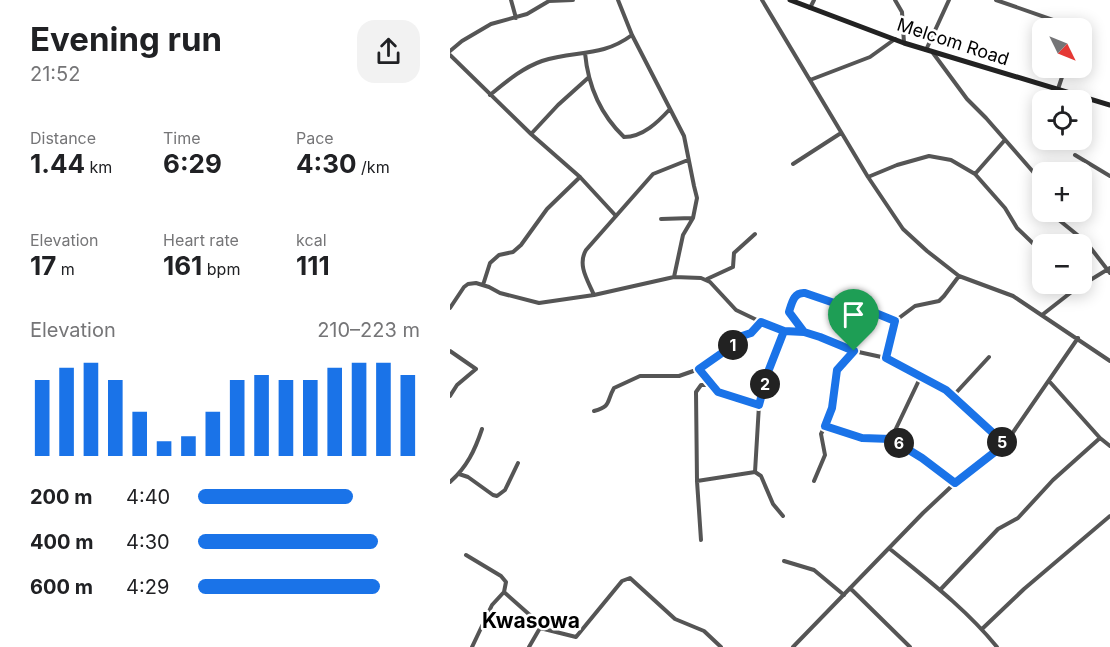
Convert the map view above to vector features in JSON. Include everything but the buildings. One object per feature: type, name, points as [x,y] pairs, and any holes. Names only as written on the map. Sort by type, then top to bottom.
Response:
[{"type":"main road","name":"Melcom Road","points":[[790,0],[904,43],[1058,90]]},
{"type":"main road","name":"Melcom Road","points":[[1092,100],[1110,105]]},
{"type":"street","points":[[511,0],[516,18]]},
{"type":"street","points":[[573,0],[549,1],[516,18],[491,24],[462,41],[450,53],[490,95],[580,177],[616,216]]},
{"type":"street","points":[[618,0],[632,35],[684,136],[697,198],[693,218],[683,235],[674,277]]},
{"type":"street","points":[[762,0],[868,177],[903,229],[959,276],[1013,296],[1110,361]]},
{"type":"street","points":[[810,9],[814,0]]},
{"type":"street","points":[[895,0],[902,12],[904,43]]},
{"type":"street","points":[[926,50],[949,0]]},
{"type":"street","points":[[996,0],[1047,18]]},
{"type":"street","points":[[490,95],[508,80],[542,61],[607,50],[632,35]]},
{"type":"street","points":[[810,80],[870,57],[895,39]]},
{"type":"street","points":[[933,52],[967,99],[1032,171]]},
{"type":"street","points":[[585,53],[588,78],[609,122],[624,137],[630,137],[652,127],[670,109]]},
{"type":"street","points":[[531,134],[588,78]]},
{"type":"street","points":[[1058,90],[1062,78]]},
{"type":"street","points":[[793,164],[841,133]]},
{"type":"street","points":[[975,174],[1005,141]]},
{"type":"street","points":[[1075,154],[1110,176]]},
{"type":"street","points":[[868,177],[897,165],[929,156],[946,157],[975,174],[1032,242]]},
{"type":"street","points":[[594,295],[584,273],[582,259],[584,254],[653,174],[688,160]]},
{"type":"street","points":[[483,285],[490,263],[500,255],[513,252],[521,246],[547,209],[580,177]]},
{"type":"street","points":[[661,219],[693,218]]},
{"type":"street","points":[[1061,222],[1086,242],[1109,270],[1092,280]]},
{"type":"street","points":[[450,308],[468,284],[483,285],[500,293],[539,303],[594,295],[674,277],[706,279],[733,267],[734,253],[755,234]]},
{"type":"street","points":[[886,358],[895,321],[915,306],[939,301],[959,276]]},
{"type":"street","points":[[706,279],[736,310],[761,322],[784,331],[804,332],[854,351],[886,358],[940,386],[1005,444]]},
{"type":"street","points":[[804,332],[789,312],[795,295],[799,292],[846,307],[873,312],[895,321]]},
{"type":"street","points":[[1042,315],[1069,294]]},
{"type":"street","points":[[594,411],[607,406],[614,388],[630,380],[647,375],[679,376],[699,369],[732,346],[742,336],[751,333],[761,322]]},
{"type":"street","points":[[755,472],[759,405],[768,372],[784,331]]},
{"type":"street","points":[[793,647],[923,513],[955,483],[1005,444],[1078,338]]},
{"type":"street","points":[[450,351],[476,369],[458,385],[450,396]]},
{"type":"street","points":[[814,481],[825,455],[820,434],[832,408],[837,370],[854,351]]},
{"type":"street","points":[[952,396],[989,357]]},
{"type":"street","points":[[699,369],[718,392],[759,405]]},
{"type":"street","points":[[891,439],[921,376]]},
{"type":"street","points":[[1049,381],[1100,438],[1110,446]]},
{"type":"street","points":[[701,540],[697,481],[696,392],[701,385],[712,385]]},
{"type":"street","points":[[825,426],[862,438],[891,439],[922,458],[955,483]]},
{"type":"street","points":[[450,482],[459,474],[476,448],[482,429]]},
{"type":"street","points":[[940,590],[998,529],[1018,518],[1053,480],[1100,438]]},
{"type":"street","points":[[459,474],[468,477],[497,496],[505,490],[518,463]]},
{"type":"street","points":[[697,481],[755,472],[761,476],[773,504],[783,516]]},
{"type":"street","points":[[982,629],[1024,589],[1110,516]]},
{"type":"street","points":[[890,549],[940,590],[982,629],[997,647]]},
{"type":"street","points":[[466,555],[505,579],[504,592],[492,605],[472,647]]},
{"type":"street","points":[[784,561],[814,570],[844,595]]},
{"type":"street","points":[[504,592],[531,616],[540,628],[576,637],[622,581],[630,578],[675,619],[704,631],[721,647]]},
{"type":"street","points":[[850,588],[910,647]]},
{"type":"street","points":[[529,647],[540,628]]},
{"type":"district","name":"Kwasowa","points":[[531,621]]},
{"type":"route","points":[[854,351],[804,332],[784,331],[761,322],[751,333],[742,336],[732,346],[699,369],[718,392],[759,405],[768,372],[784,331],[804,332],[789,312],[795,295],[799,292],[805,293],[846,307],[873,312],[895,321],[886,358],[946,390],[1005,444],[955,483],[908,448],[891,439],[862,438],[825,426],[832,408],[835,375],[843,361],[854,351]]}]
